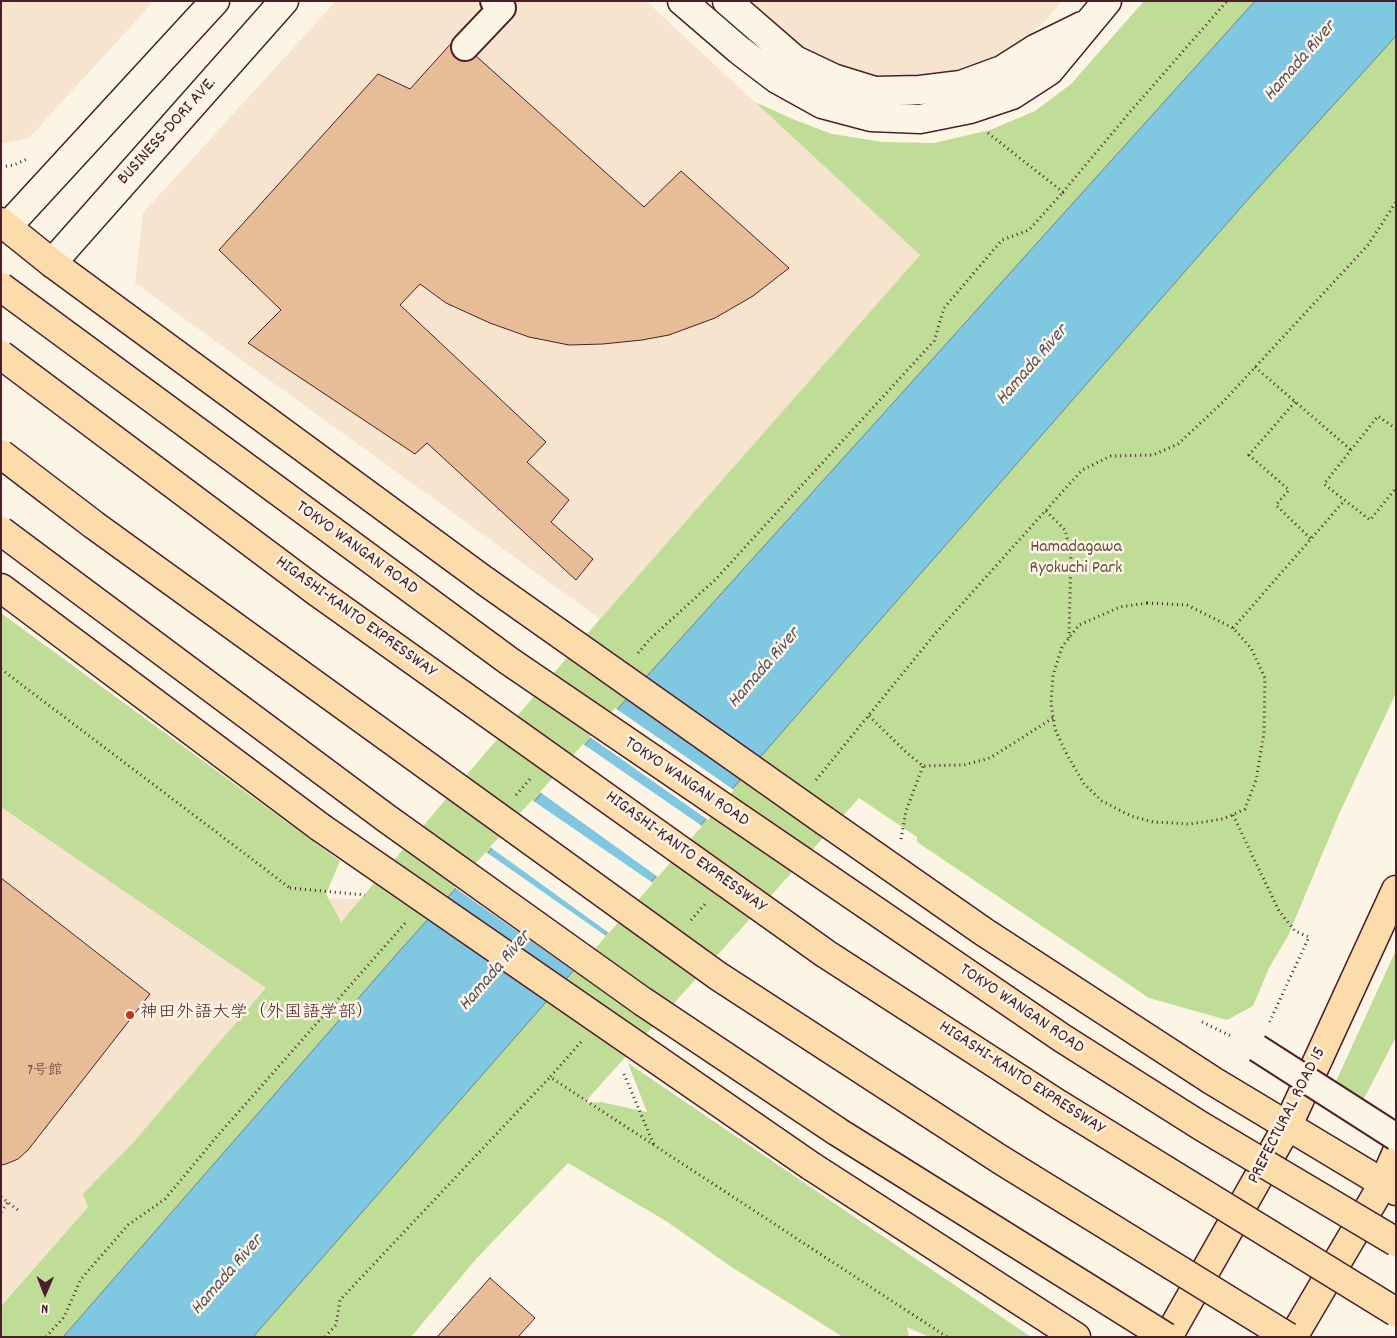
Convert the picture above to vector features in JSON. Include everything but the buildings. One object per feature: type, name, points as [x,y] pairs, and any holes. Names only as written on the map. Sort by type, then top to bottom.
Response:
[{"type":"main road","points":[[4,224],[52,263],[485,581],[984,932],[1213,1081],[1389,1187]]},
{"type":"main road","name":"TOKYO WANGAN ROAD","points":[[1,287],[525,672],[1062,1038],[1201,1126],[1396,1242]]},
{"type":"main road","name":"HIGASHI-KANTO EXPRESSWAY","points":[[1,355],[316,591],[826,954],[1058,1104],[1396,1312]]},
{"type":"main road","points":[[1,454],[94,525],[718,976],[1001,1160],[1288,1337]]},
{"type":"main road","points":[[1,531],[386,818],[642,1001],[838,1132],[1167,1337]]},
{"type":"main road","points":[[1,588],[320,827],[811,1166],[1076,1337]]},
{"type":"main road","name":"PREFECTURAL ROAD 15","points":[[1167,1337],[1288,1125],[1396,890]]},
{"type":"main road","points":[[1293,1337],[1389,1187],[1396,1154]]},
{"type":"street","points":[[4,224],[215,1]]},
{"type":"street","name":"BUSINESS-DORI AVE.","points":[[52,263],[284,1]]},
{"type":"street","points":[[466,47],[502,8],[494,1]]},
{"type":"street","points":[[682,1],[739,50],[777,79],[822,104],[871,117],[920,119],[970,109],[1012,96],[1049,71],[1106,1]]},
{"type":"street","points":[[727,1],[795,60],[833,78],[875,91],[920,90],[961,85],[1002,70],[1035,49],[1088,23]]},
{"type":"street","points":[[1257,1048],[1396,1137]]},
{"type":"path","points":[[987,133],[1063,192],[1227,1]]},
{"type":"path","points":[[816,781],[934,635],[1082,470],[1111,456],[1153,455],[1178,444],[1222,402],[1368,244],[1396,202]]},
{"type":"path","points":[[1255,367],[1351,450]]},
{"type":"path","points":[[1295,402],[1249,455],[1289,490],[1276,505],[1311,539]]},
{"type":"path","points":[[1396,429],[1378,416],[1324,484],[1370,520],[1396,488]]},
{"type":"path","points":[[1233,628],[1345,500]]},
{"type":"path","points":[[1046,510],[1065,530],[1071,553],[1069,638]]},
{"type":"path","points":[[1147,602],[1187,605],[1233,628],[1251,648],[1265,678],[1264,733],[1256,780],[1245,809],[1223,819],[1189,824],[1153,822],[1132,816],[1102,801],[1084,784],[1065,752],[1055,729],[1051,704],[1053,674],[1062,647],[1069,638],[1079,625],[1120,607],[1147,602]]},
{"type":"path","points":[[1,669],[290,888],[365,895],[373,900]]},
{"type":"path","points":[[869,716],[922,766],[964,765],[990,758],[1053,718]]},
{"type":"path","points":[[901,839],[906,811],[922,766]]},
{"type":"path","points":[[1202,1022],[1257,1048],[1308,937],[1295,931],[1279,910],[1233,814]]},
{"type":"path","points":[[690,921],[709,899]]},
{"type":"path","points":[[405,922],[413,927]]},
{"type":"path","points":[[325,1337],[336,1325],[340,1300],[583,1041],[574,1037]]},
{"type":"path","points":[[622,1070],[654,1145]]},
{"type":"path","points":[[550,1077],[947,1337]]},
{"type":"path","points":[[1,1196],[18,1210]]},
{"type":"path","points":[[1,1212],[8,1202]]},
{"type":"shaded area","points":[[1,1],[154,1],[29,138],[1,144]]},
{"type":"shaded area","points":[[336,1],[646,1],[920,255],[600,619],[135,283],[143,213]]},
{"type":"shaded area","points":[[744,1],[1062,1],[1046,20],[1019,43],[992,58],[942,76],[909,77],[869,76],[842,70],[794,48]]},
{"type":"shaded area","name":"神田外語大学（外国語学部）","points":[[1,683],[285,898],[361,899],[1,1305]]},
{"type":"green space","name":"Hamadagawa Ryokuchi Park","points":[[1144,1],[1396,1],[1396,693],[1339,814],[1288,936],[1269,968],[1253,1006],[1227,1020],[1149,998],[917,842],[917,837],[859,798],[584,1103],[601,1102],[647,1112],[628,1063],[1031,1337],[929,1337],[907,1327],[909,1337],[843,1337],[733,1268],[666,1221],[568,1163],[476,1259],[411,1337],[1,1337],[1,1306],[88,1207],[83,1194],[131,1145],[266,988],[1,807],[1,613],[340,861],[326,894],[341,922],[600,619],[920,255],[755,102],[832,134],[883,142],[934,143],[990,130],[1035,111],[1071,84]]},
{"type":"green space","points":[[1396,950],[1396,1037],[1360,1106],[1332,1090]]},
{"type":"water","name":"Hamada River","points":[[1255,1],[1396,1],[1396,36],[1250,197],[253,1337],[63,1337],[403,947]]},
{"type":"pier","points":[[615,708],[734,790],[708,820],[590,737]]},
{"type":"pier","points":[[583,744],[702,826],[658,877],[540,792]]},
{"type":"pier","points":[[532,800],[653,883],[609,933],[490,847]]},
{"type":"pier","points":[[486,852],[606,936],[575,972],[454,887]]},
{"type":"place","name":"神田外語大学（外国語学部）","points":[[130,1015]]}]
